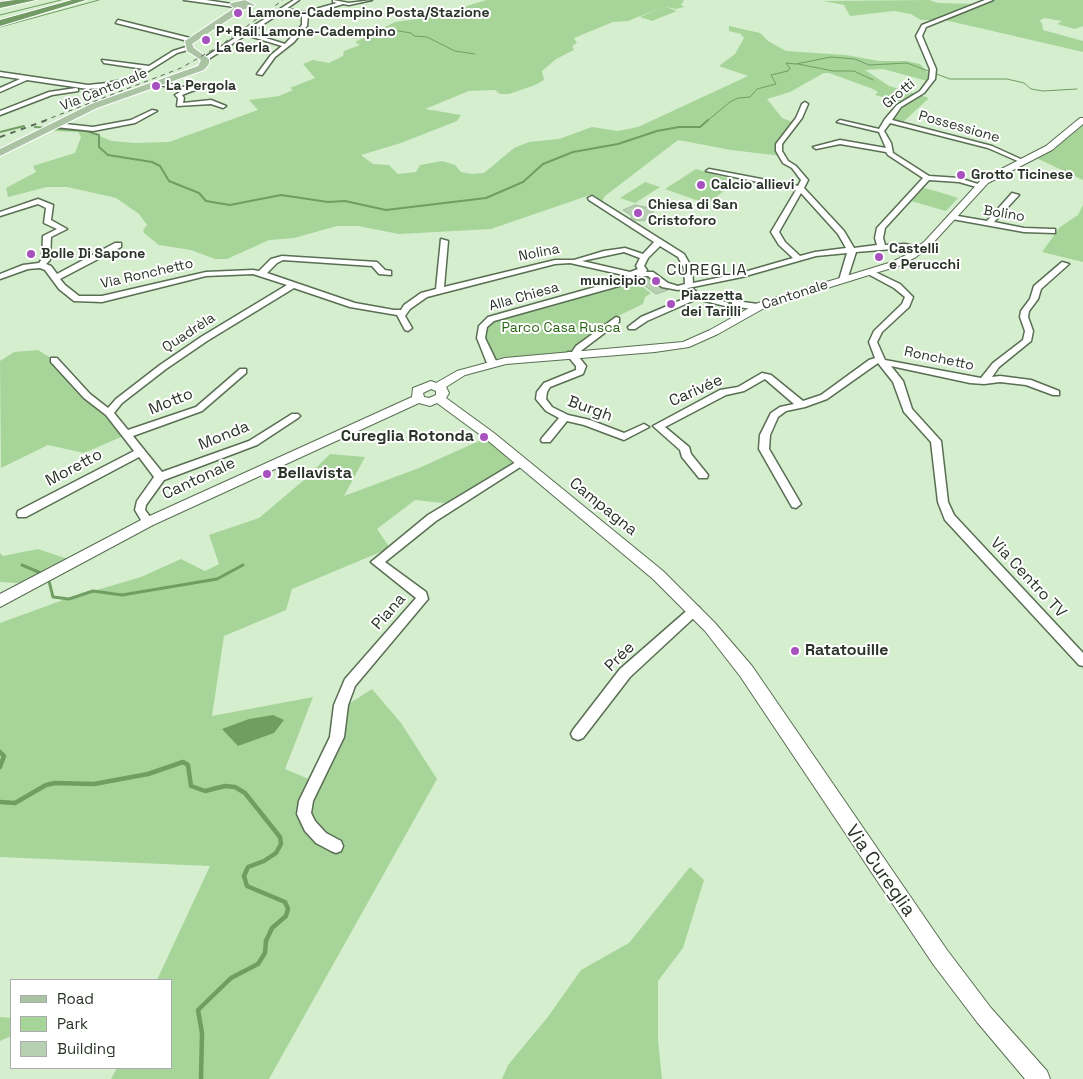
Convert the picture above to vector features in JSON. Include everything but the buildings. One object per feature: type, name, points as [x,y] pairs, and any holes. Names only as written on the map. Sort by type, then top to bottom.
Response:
[{"type":"highway","points":[[0,5],[32,0]]},
{"type":"highway","points":[[0,21],[73,0]]},
{"type":"highway","points":[[0,21],[82,0]]},
{"type":"main road","points":[[187,0],[237,6],[251,5],[250,1]]},
{"type":"main road","points":[[201,56],[190,44],[237,6]]},
{"type":"main road","name":"Via Cantonale","points":[[0,153],[94,106],[200,69],[206,64],[201,56]]},
{"type":"street","points":[[201,56],[246,33],[297,0]]},
{"type":"street","points":[[334,0],[342,3]]},
{"type":"street","points":[[282,10],[305,14],[342,3],[370,0]]},
{"type":"street","name":"Grotti","points":[[888,150],[888,143],[881,131],[887,120],[905,101],[922,92],[931,81],[933,73],[919,36],[924,26],[968,7],[990,0]]},
{"type":"street","points":[[260,74],[284,45],[292,41],[305,26],[305,14]]},
{"type":"street","points":[[118,22],[190,44]]},
{"type":"street","points":[[246,33],[284,45]]},
{"type":"street","points":[[0,112],[54,92],[126,81],[190,44]]},
{"type":"street","points":[[104,61],[150,68]]},
{"type":"street","points":[[0,74],[88,87]]},
{"type":"street","points":[[0,90],[26,78]]},
{"type":"street","points":[[157,83],[189,90]]},
{"type":"street","points":[[204,87],[189,90],[178,95],[180,105],[211,102],[223,106]]},
{"type":"street","points":[[798,258],[782,243],[775,232],[805,180],[803,176],[785,162],[778,144],[802,114],[806,104]]},
{"type":"street","points":[[51,127],[93,129],[133,122],[154,112]]},
{"type":"street","name":"Possessione","points":[[887,120],[990,147],[1022,161]]},
{"type":"street","name":"Cantonale","points":[[0,601],[148,522],[418,399],[416,394],[419,389],[431,385],[438,393],[462,373],[492,364],[573,354],[655,349],[684,345],[714,332],[758,307],[895,264],[920,250],[980,186],[990,178],[1052,146],[1083,120]]},
{"type":"street","points":[[840,122],[881,131]]},
{"type":"street","points":[[816,147],[840,142],[888,150],[890,154],[928,178],[946,178],[980,186]]},
{"type":"street","points":[[709,171],[801,189],[841,233],[852,251]]},
{"type":"street","points":[[882,247],[879,238],[880,228],[928,178]]},
{"type":"street","points":[[988,224],[1015,195]]},
{"type":"street","points":[[592,198],[681,256],[688,268],[687,287],[696,296],[725,303]]},
{"type":"street","points":[[0,214],[38,201],[50,207],[47,222],[63,229],[47,236],[46,260],[41,265],[26,267],[0,276]]},
{"type":"street","name":"Bolino","points":[[952,217],[1024,230],[1052,231]]},
{"type":"street","points":[[440,290],[444,241]]},
{"type":"street","points":[[638,274],[643,270],[640,266],[644,257],[659,242]]},
{"type":"street","points":[[56,278],[118,245]]},
{"type":"street","points":[[687,287],[742,275],[798,258],[882,247],[905,246],[920,250]]},
{"type":"street","points":[[574,262],[604,252],[625,250],[644,257]]},
{"type":"street","points":[[842,280],[852,251]]},
{"type":"street","points":[[388,273],[382,272],[374,264],[282,258],[274,261],[261,274],[353,305],[394,313],[404,312]]},
{"type":"street","name":"Nolina","points":[[404,312],[414,300],[440,290],[555,262],[574,262],[638,274],[650,274],[672,288],[687,287]]},
{"type":"street","name":"Ronchetto","points":[[881,361],[970,380],[984,381],[996,365],[1027,341],[1029,331],[1024,317],[1025,310],[1034,299],[1037,288],[1065,264]]},
{"type":"street","name":"Via Ronchetto","points":[[41,265],[48,268],[62,287],[77,299],[102,299],[206,274],[227,272],[261,274]]},
{"type":"street","points":[[796,504],[765,453],[763,444],[765,435],[776,412],[824,397],[872,362],[881,361],[873,342],[875,335],[906,305],[909,299],[902,289],[871,272]]},
{"type":"street","name":"Alla Chiesa","points":[[492,364],[481,338],[483,326],[491,319],[597,290],[638,274]]},
{"type":"street","name":"Quadrèla","points":[[109,413],[119,401],[171,361],[292,286]]},
{"type":"street","points":[[632,327],[644,319],[684,303],[696,296]]},
{"type":"street","points":[[735,304],[758,307]]},
{"type":"street","points":[[404,312],[401,316],[408,328]]},
{"type":"street","points":[[573,354],[616,320]]},
{"type":"street","name":"Burgh","points":[[573,354],[581,366],[580,372],[547,385],[542,392],[541,399],[549,408],[565,417],[587,422],[624,437],[644,427]]},
{"type":"street","points":[[54,360],[87,396],[109,413],[128,434],[160,477],[141,504],[140,510],[148,522]]},
{"type":"street","name":"Via Centro TV","points":[[881,361],[898,382],[907,410],[936,442],[942,502],[949,517],[1083,661]]},
{"type":"street","name":"Motto","points":[[128,434],[199,409],[244,371]]},
{"type":"street","name":"Carivée","points":[[703,475],[686,455],[684,449],[658,426],[723,392],[741,389],[762,376],[768,376],[802,405]]},
{"type":"street","points":[[984,381],[1028,382],[1056,393]]},
{"type":"street","name":"Campagna","points":[[438,393],[658,574],[695,610],[732,656]]},
{"type":"street","name":"Monda","points":[[160,477],[253,443],[296,416]]},
{"type":"street","points":[[546,440],[565,417]]},
{"type":"street","name":"Moretto","points":[[22,514],[141,452]]},
{"type":"street","name":"Piana","points":[[336,846],[321,838],[310,826],[304,814],[306,801],[337,737],[341,705],[350,683],[422,599],[422,595],[378,562],[432,518],[521,462]]},
{"type":"street","name":"Prée","points":[[578,734],[625,673],[695,610]]},
{"type":"street","name":"Via Cureglia","points":[[732,656],[746,672],[940,957],[984,1015],[1039,1079]]},
{"type":"green space","points":[[486,0],[684,0],[681,5],[684,7],[676,9],[666,7],[677,11],[652,21],[640,17],[663,7],[628,21],[613,22],[574,38],[577,43],[572,46],[574,50],[556,59],[542,71],[544,80],[535,85],[509,94],[500,94],[495,90],[469,91],[425,109],[461,115],[457,121],[401,143],[361,155],[373,164],[389,165],[398,174],[416,172],[420,165],[442,161],[455,165],[461,172],[472,174],[484,173],[514,148],[529,142],[559,139],[592,127],[618,131],[638,127],[748,76],[719,66],[735,54],[744,38],[741,34],[729,31],[729,26],[760,33],[768,41],[786,51],[846,55],[879,61],[906,61],[920,64],[929,74],[927,81],[883,69],[865,70],[889,86],[929,98],[902,123],[888,120],[902,102],[875,95],[878,92],[873,89],[829,73],[824,73],[790,92],[767,99],[782,118],[795,123],[781,139],[782,156],[731,150],[678,140],[605,196],[602,201],[597,201],[596,196],[590,195],[491,229],[399,234],[358,226],[337,226],[294,238],[269,240],[227,259],[215,259],[191,250],[159,245],[144,233],[143,230],[147,225],[139,214],[116,198],[67,187],[47,187],[8,197],[6,188],[36,172],[33,166],[75,153],[81,137],[78,132],[52,131],[54,130],[82,129],[112,141],[134,143],[169,142],[258,110],[249,100],[279,96],[293,90],[290,88],[315,78],[303,64],[313,60],[329,63],[343,56],[344,51],[360,45],[355,42],[395,22],[432,17]]},
{"type":"green space","points":[[929,0],[938,3],[976,4],[991,0],[1083,0],[1083,26],[1075,29],[1057,24],[1062,21],[1044,18],[1039,21],[1042,23],[1043,30],[1083,41],[1083,52],[944,20],[921,20],[911,14],[894,11],[850,16],[844,5],[824,1]]},
{"type":"green space","points":[[1083,120],[1083,180],[1032,156]]},
{"type":"green space","name":"Calcio allievi","points":[[696,169],[737,181],[707,204],[665,189]]},
{"type":"green space","points":[[645,182],[660,187],[635,203],[620,198]]},
{"type":"green space","points":[[924,188],[958,198],[946,211],[911,201]]},
{"type":"green space","points":[[1083,205],[1083,262],[1042,252],[1060,227],[1078,215]]},
{"type":"green space","name":"Parco Casa Rusca","points":[[630,278],[651,293],[645,297],[643,304],[618,316],[575,354],[492,363],[481,331],[486,322]]},
{"type":"green space","points":[[38,350],[54,360],[128,434],[84,453],[48,445],[1,468],[0,361],[14,352]]},
{"type":"green space","points":[[490,436],[521,462],[452,504],[415,500],[377,529],[390,548],[292,589],[286,610],[224,636],[212,716],[313,697],[285,769],[316,782],[344,707],[372,689],[401,723],[437,779],[269,1079],[111,1079],[116,1069],[172,1069],[172,979],[157,979],[210,866],[0,857],[0,623],[63,600],[141,577],[181,559],[205,571],[219,564],[209,535],[259,518],[304,480],[330,454],[365,457],[344,496],[419,468]]},
{"type":"green space","points":[[38,549],[74,561],[33,584],[0,582],[0,553],[3,556]]},
{"type":"green space","points":[[690,867],[704,880],[683,948],[658,981],[658,1040],[662,1079],[502,1079],[508,1065],[547,1018],[581,970],[629,943]]},
{"type":"green space","points":[[0,1017],[10,1018],[10,1036],[0,1041]]},
{"type":"shaded area","points":[[273,715],[284,720],[274,733],[238,746],[222,729],[249,719]]},
{"type":"waterway","points":[[0,15],[61,0]]},
{"type":"waterway","points":[[0,27],[99,0]]},
{"type":"waterway","points":[[361,35],[393,30],[411,33],[414,36],[427,37],[455,51],[475,54]]},
{"type":"waterway","points":[[707,121],[730,102],[738,98],[750,97],[757,89],[776,84],[771,75],[788,71],[790,68],[786,63],[796,64],[831,57],[855,59],[869,65],[907,63],[950,79],[1007,79],[1024,83],[1031,89],[1043,91],[1077,89]]},
{"type":"waterway","points":[[798,64],[833,71],[854,71],[873,80]]},
{"type":"waterway","points":[[35,127],[86,131],[99,135],[99,147],[108,155],[152,162],[160,166],[169,181],[199,193],[206,201],[230,205],[281,195],[328,202],[345,201],[386,210],[486,198],[523,182],[543,164],[573,152],[618,144],[657,131],[679,127],[700,127],[708,120]]},
{"type":"waterway","points":[[0,132],[24,126]]},
{"type":"waterway","points":[[22,565],[41,573],[49,581],[53,597],[69,599],[93,591],[122,595],[217,579],[243,565]]},
{"type":"waterway","points":[[0,752],[4,756],[0,767]]},
{"type":"waterway","points":[[0,802],[15,803],[46,785],[55,783],[94,784],[148,774],[183,762],[188,765],[191,786],[205,791],[225,786],[235,787],[245,793],[280,837],[281,844],[276,853],[264,861],[248,867],[244,876],[247,886],[285,902],[288,909],[286,916],[272,928],[266,941],[265,953],[258,964],[231,978],[198,1010],[202,1033],[201,1079]]},
{"type":"railway","points":[[43,121],[181,68],[221,45],[283,0]]},
{"type":"railway","points":[[0,137],[47,120]]},
{"type":"place","name":"Lamone-Cadempino Posta/Stazione","points":[[238,13]]},
{"type":"place","name":"P+Rail Lamone-Cadempino La Gerla","points":[[206,40]]},
{"type":"place","name":"La Pergola","points":[[156,86]]},
{"type":"place","name":"Grotto Ticinese","points":[[961,175]]},
{"type":"place","name":"Calcio allievi","points":[[701,185]]},
{"type":"place","name":"Chiesa di San Cristoforo","points":[[638,213]]},
{"type":"place","name":"Bolle Di Sapone","points":[[31,254]]},
{"type":"place","name":"Castelli e Perucchi","points":[[879,257]]},
{"type":"place","name":"municipio","points":[[656,281]]},
{"type":"place","name":"Piazzetta dei Tarilli","points":[[671,304]]},
{"type":"place","name":"Cureglia Rotonda","points":[[484,437]]},
{"type":"place","name":"Bellavista","points":[[267,474]]},
{"type":"place","name":"Ratatouille","points":[[795,651]]},
{"type":"district","name":"CUREGLIA","points":[[707,271]]}]
